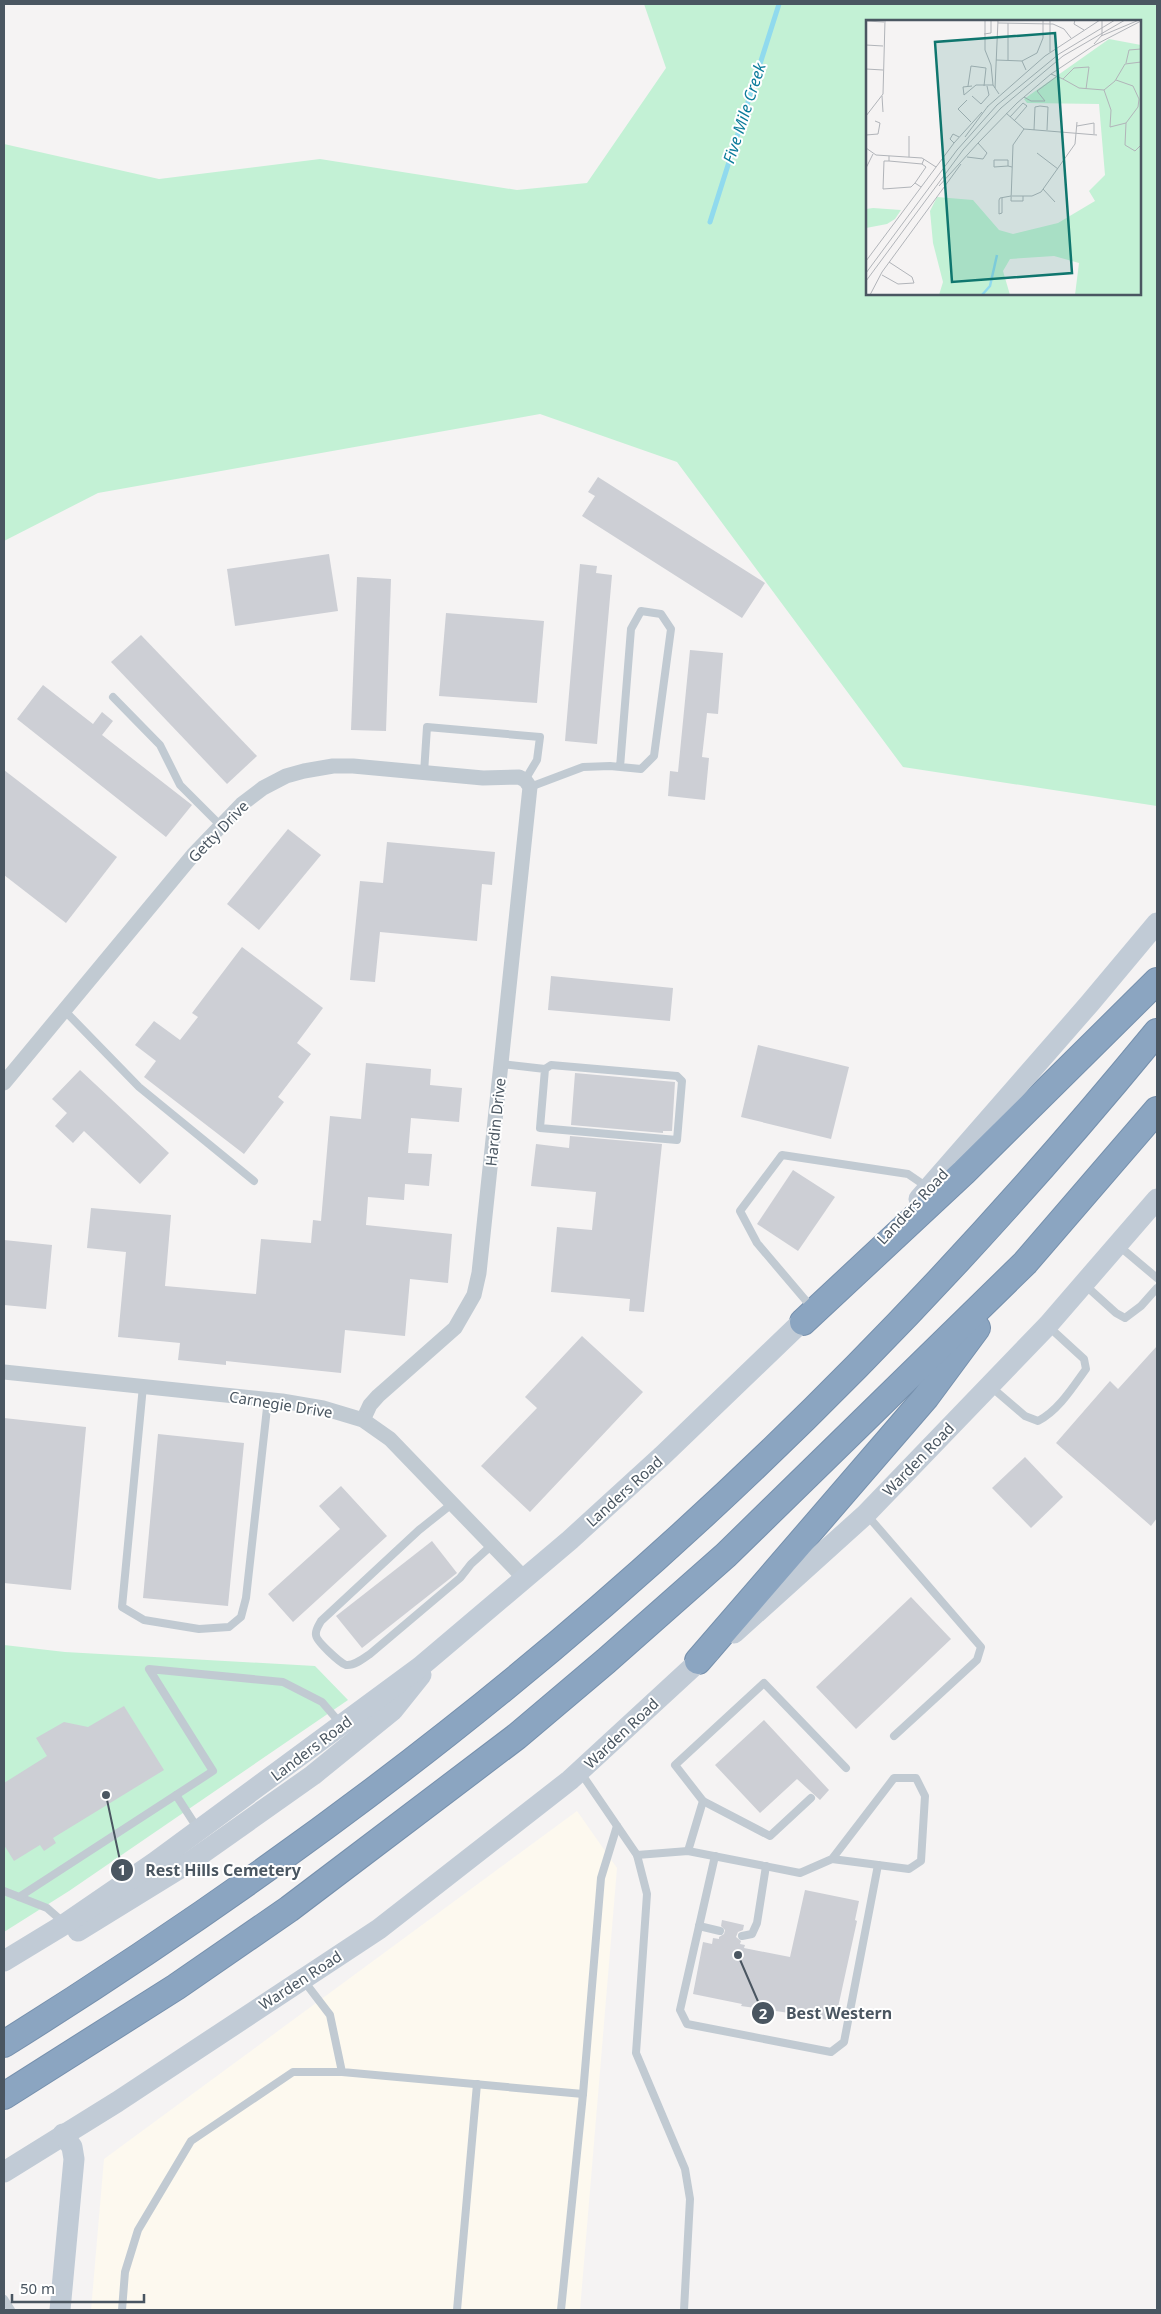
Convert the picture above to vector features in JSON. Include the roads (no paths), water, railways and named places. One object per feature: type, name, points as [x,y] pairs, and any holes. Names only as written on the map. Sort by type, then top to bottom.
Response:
[{"type":"highway","points":[[808,1317],[964,1172],[1157,981]]},
{"type":"highway","points":[[4,2044],[92,1988],[271,1867],[448,1734],[571,1632],[665,1548],[840,1385],[968,1252],[1157,1032]]},
{"type":"highway","points":[[698,1661],[926,1397],[1025,1263],[1157,1110]]},
{"type":"highway","points":[[4,2096],[176,1988],[289,1909],[516,1737],[606,1661],[726,1555],[1025,1263]]},
{"type":"main road","name":"Landers Road","points":[[4,1961],[65,1924],[154,1863],[342,1725],[446,1644],[570,1540],[655,1463],[808,1317],[929,1188],[1157,923]]},
{"type":"main road","name":"Warden Road","points":[[4,2172],[117,2102],[302,1978],[379,1929],[491,1843],[579,1772],[698,1661],[772,1600],[816,1557],[866,1514],[1048,1325],[1157,1199]]},
{"type":"main road","points":[[4,1977],[190,1862],[313,1775],[393,1710],[446,1644]]},
{"type":"main road","points":[[60,2310],[74,2159],[72,2147],[63,2134]]},
{"type":"street","name":"Getty Drive","points":[[4,1083],[193,855],[242,804],[263,788],[286,776],[333,766],[353,766],[483,778],[519,777],[527,784]]},
{"type":"street","name":"Hardin Drive","points":[[363,1420],[370,1405],[378,1396],[455,1328],[474,1295],[480,1273],[527,784]]},
{"type":"street","name":"Carnegie Drive","points":[[4,1372],[268,1399],[323,1408],[363,1420],[390,1439],[524,1578]]},
{"type":"lane","points":[[527,784],[582,767],[641,769],[654,756],[671,629],[661,614],[641,611],[631,629],[620,767]]},
{"type":"lane","points":[[113,697],[160,745],[180,785],[221,826]]},
{"type":"lane","points":[[424,773],[427,726],[540,737],[537,760],[527,784]]},
{"type":"lane","points":[[64,1010],[139,1087],[254,1181]]},
{"type":"lane","points":[[501,1064],[545,1069],[551,1065],[678,1076],[682,1081],[677,1140],[540,1128],[545,1069]]},
{"type":"lane","points":[[808,1317],[757,1242],[740,1211],[782,1155],[908,1174],[929,1188]]},
{"type":"lane","points":[[1118,1245],[1157,1278]]},
{"type":"lane","points":[[1084,1284],[1116,1314],[1125,1318],[1141,1306],[1157,1288]]},
{"type":"lane","points":[[990,1386],[1024,1416],[1038,1420],[1046,1417],[1072,1389],[1086,1369],[1084,1358],[1048,1325]]},
{"type":"lane","points":[[143,1386],[122,1607],[144,1620],[199,1629],[229,1627],[241,1617],[246,1598],[268,1399]]},
{"type":"lane","points":[[453,1503],[419,1530],[321,1621],[315,1632],[316,1638],[340,1662],[354,1664],[370,1654],[460,1578],[471,1564],[492,1545]]},
{"type":"lane","points":[[866,1514],[982,1647],[977,1660],[894,1736]]},
{"type":"lane","points":[[18,1896],[214,1771],[149,1669],[284,1682],[322,1702],[342,1725]]},
{"type":"lane","points":[[811,1798],[770,1836],[703,1801],[675,1765],[764,1683],[846,1768]]},
{"type":"lane","points":[[579,1772],[637,1855],[647,1894],[636,2054],[685,2170],[690,2199],[684,2310]]},
{"type":"lane","points":[[637,1855],[688,1851],[800,1873],[832,1859],[894,1778],[916,1778],[925,1796],[922,1861],[909,1869],[832,1859]]},
{"type":"lane","points":[[176,1795],[199,1830]]},
{"type":"lane","points":[[688,1851],[703,1801]]},
{"type":"lane","points":[[561,2310],[583,2094],[601,1878],[617,1826]]},
{"type":"lane","points":[[715,1856],[680,2010],[687,2024],[830,2052],[844,2042],[878,1865]]},
{"type":"lane","points":[[742,1936],[752,1934],[757,1924],[766,1866]]},
{"type":"lane","points":[[4,1891],[47,1908],[65,1924]]},
{"type":"lane","points":[[699,1926],[720,1931]]},
{"type":"lane","points":[[302,1978],[330,2015],[342,2072]]},
{"type":"lane","points":[[122,2310],[125,2272],[138,2230],[190,2141],[292,2072],[342,2072],[583,2094]]},
{"type":"lane","points":[[457,2310],[477,2084]]},
{"type":"lane","points":[[4,2299],[11,2310]]},
{"type":"waterway","name":"Five Mile Creek","points":[[710,222],[779,4]]},
{"type":"place","name":"Rest Hills Cemetery","points":[[106,1795]]},
{"type":"place","name":"Best Western","points":[[738,1955]]}]
